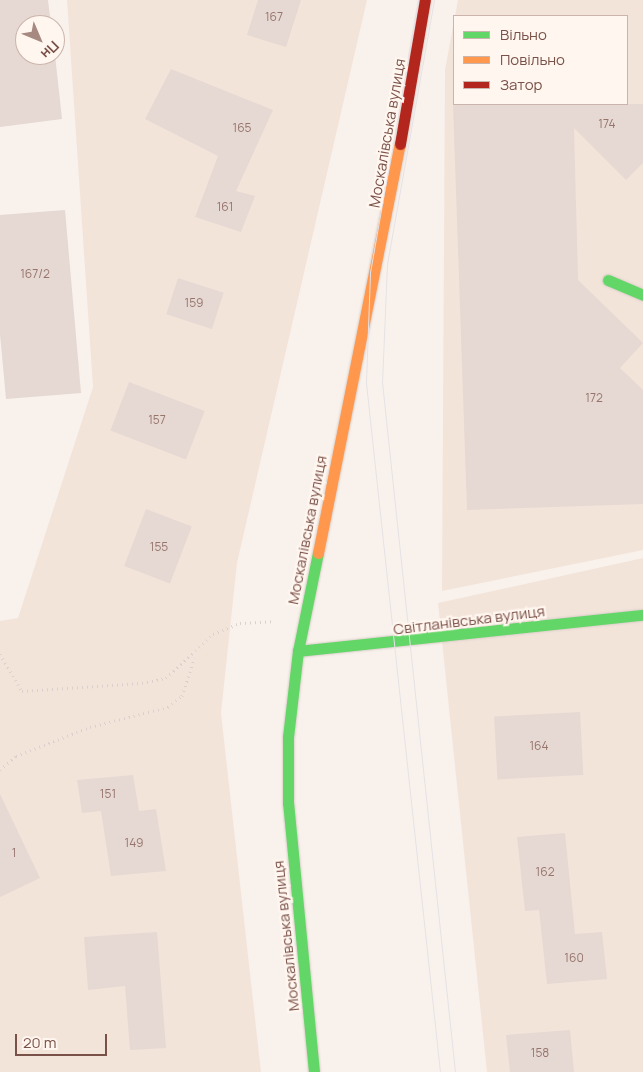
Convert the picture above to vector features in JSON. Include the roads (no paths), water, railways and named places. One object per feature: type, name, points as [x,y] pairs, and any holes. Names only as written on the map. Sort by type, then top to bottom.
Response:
[{"type":"street","name":"Москалівська вулиця","points":[[314,1072],[288,803],[288,737],[298,651],[393,187],[425,0]]},
{"type":"street","points":[[608,280],[643,295]]},
{"type":"street","name":"Світланівська вулиця","points":[[298,651],[392,644],[643,615]]},
{"type":"tram line","points":[[418,0],[370,273],[366,383],[440,1072]]},
{"type":"tram line","points":[[434,0],[387,264],[382,382],[455,1072]]}]
